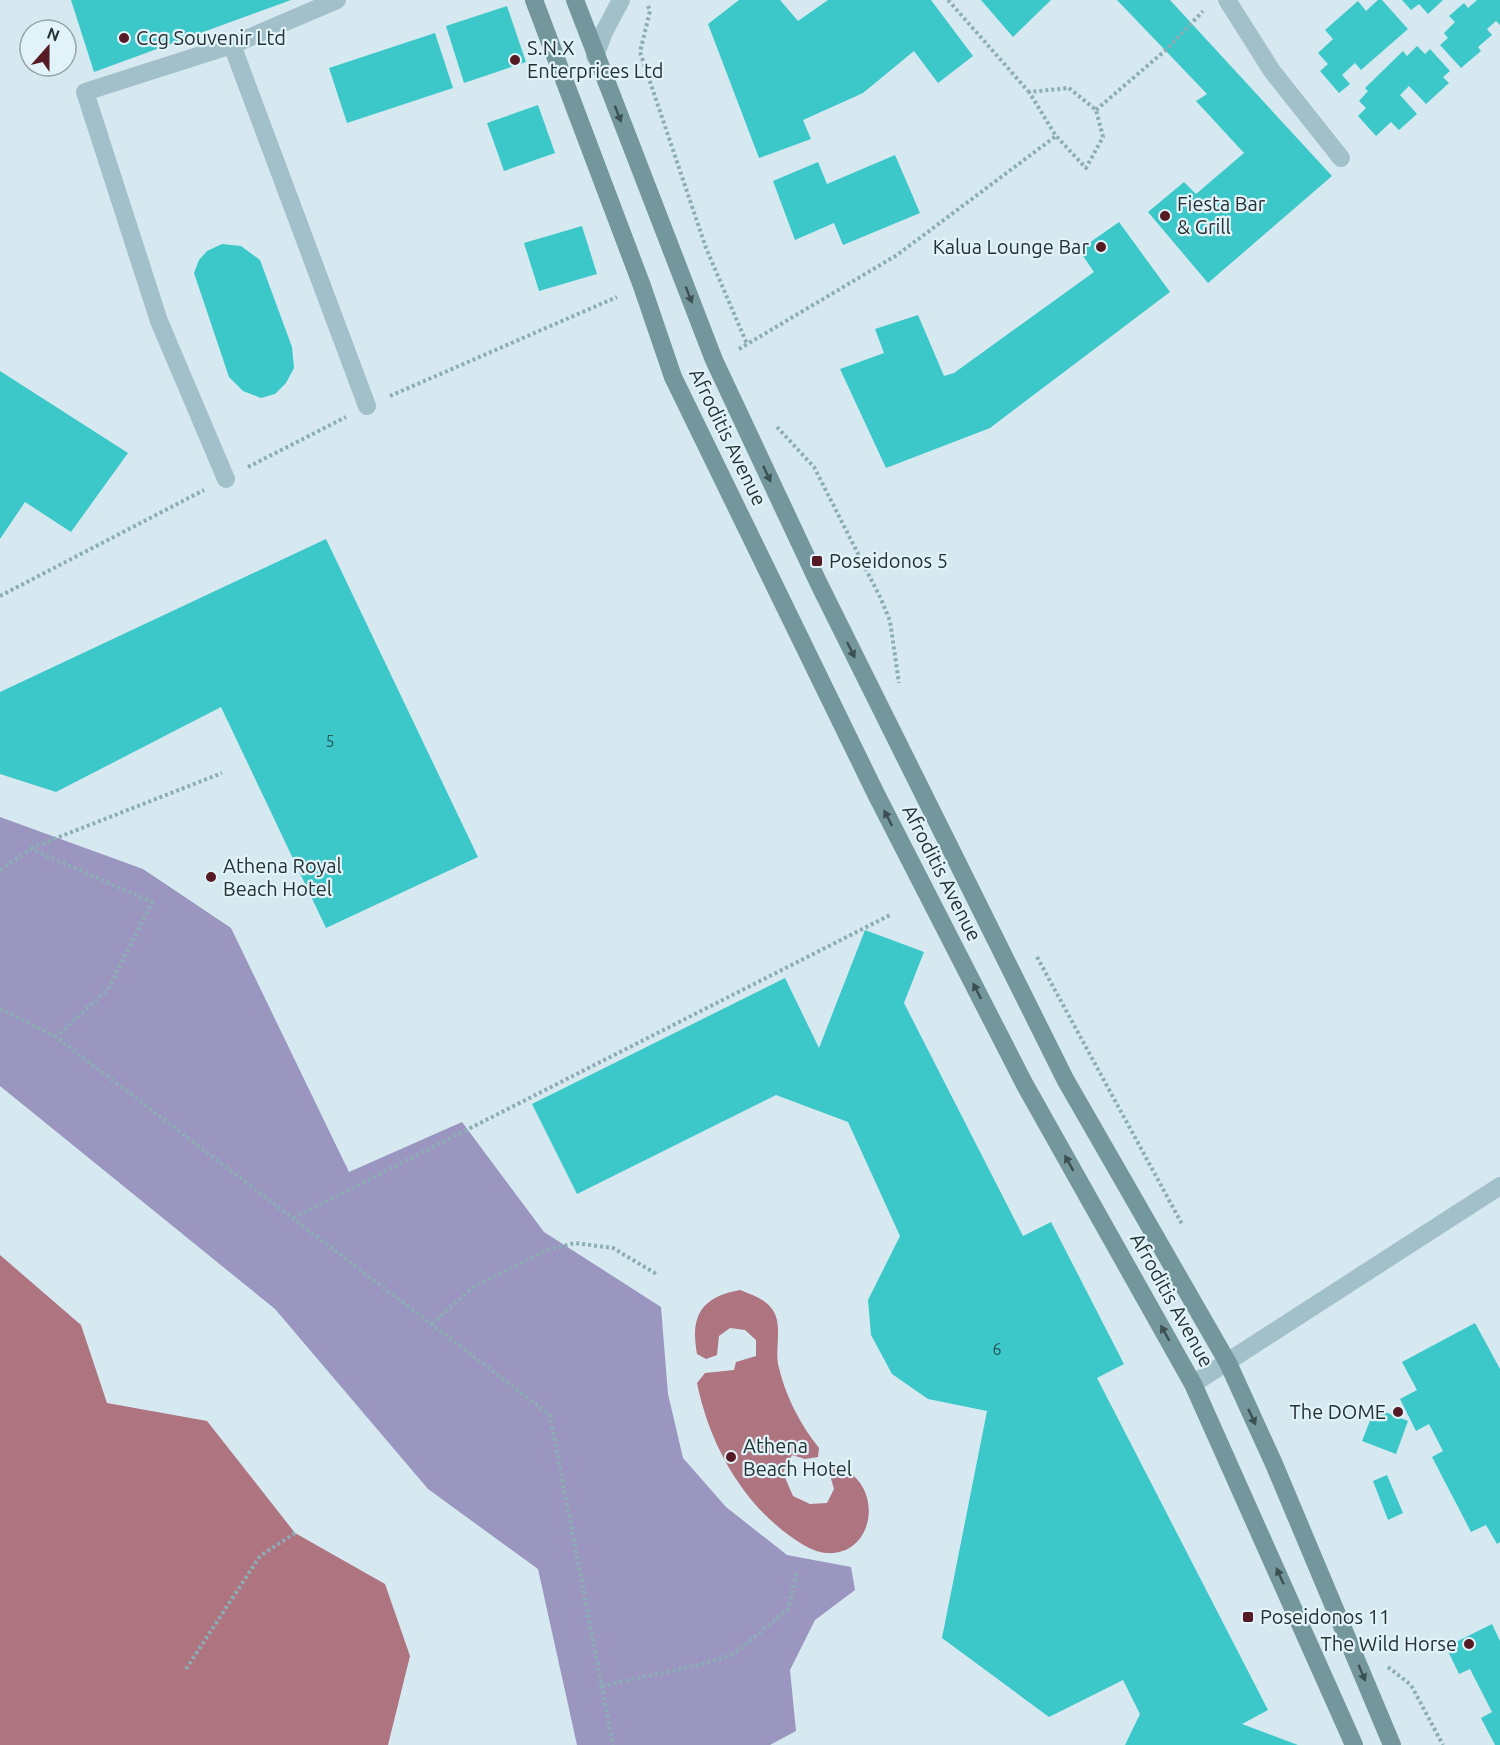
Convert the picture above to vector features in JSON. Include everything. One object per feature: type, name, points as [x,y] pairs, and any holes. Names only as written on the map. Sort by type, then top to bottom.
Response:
[{"type":"main road","name":"Afroditis Avenue","points":[[534,0],[642,286],[673,376],[876,794],[1025,1085],[1193,1384],[1354,1745]]},
{"type":"main road","name":"Afroditis Avenue","points":[[575,0],[714,360],[819,584],[1065,1079],[1228,1363],[1274,1464],[1392,1745]]},
{"type":"street","points":[[226,479],[159,321],[85,93],[232,45],[337,0]]},
{"type":"street","points":[[595,56],[604,32],[621,0]]},
{"type":"street","points":[[1227,0],[1272,71],[1341,158]]},
{"type":"street","points":[[232,45],[367,406]]},
{"type":"street","points":[[1193,1384],[1500,1186]]},
{"type":"path","points":[[645,0],[650,11],[640,52],[706,248],[747,344]]},
{"type":"path","points":[[948,0],[1029,93],[1056,136],[1086,168],[1102,137],[1096,110],[1069,88],[1029,93]]},
{"type":"path","points":[[1096,110],[1168,48],[1205,8]]},
{"type":"path","points":[[734,352],[897,255],[1056,136]]},
{"type":"path","points":[[0,596],[367,406],[642,286]]},
{"type":"path","points":[[768,418],[814,466],[881,599],[890,621],[900,686]]},
{"type":"path","points":[[0,870],[31,849],[222,773]]},
{"type":"path","points":[[31,849],[152,902],[108,989],[56,1036]]},
{"type":"path","points":[[293,1218],[892,914]]},
{"type":"path","points":[[1034,952],[1187,1234]]},
{"type":"path","points":[[0,1009],[56,1036],[550,1415],[613,1745]]},
{"type":"path","points":[[432,1324],[472,1288],[547,1250],[575,1244],[613,1248],[658,1275]]},
{"type":"path","points":[[186,1669],[260,1556],[295,1533]]},
{"type":"path","points":[[602,1686],[699,1665],[734,1654],[788,1609],[797,1572]]},
{"type":"shaded area","points":[[0,817],[143,869],[231,928],[349,1172],[462,1122],[544,1232],[661,1307],[668,1394],[683,1458],[726,1507],[787,1555],[851,1567],[855,1590],[815,1620],[790,1670],[796,1731],[770,1745],[577,1745],[538,1569],[428,1489],[275,1309],[0,1086]]},
{"type":"shaded area","points":[[0,1255],[81,1325],[107,1403],[207,1421],[295,1533],[385,1584],[410,1656],[388,1745],[0,1745]]},
{"type":"shaded area","points":[[740,1290],[765,1302],[775,1315],[778,1328],[777,1358],[785,1387],[799,1419],[819,1448],[818,1457],[805,1459],[792,1455],[783,1473],[793,1496],[810,1504],[827,1503],[834,1489],[830,1475],[831,1465],[849,1472],[861,1484],[867,1499],[869,1515],[865,1530],[856,1542],[843,1551],[826,1553],[812,1549],[772,1522],[756,1505],[729,1468],[710,1427],[697,1383],[705,1373],[734,1370],[736,1362],[756,1356],[756,1340],[745,1330],[730,1328],[719,1336],[717,1355],[706,1359],[697,1354],[695,1329],[697,1319],[707,1303],[727,1293]]},
{"type":"building","points":[[71,0],[291,0],[94,72]]},
{"type":"building","points":[[739,0],[780,0],[798,21],[828,0],[931,0],[973,56],[938,83],[914,51],[863,93],[803,120],[811,139],[759,158],[708,24]]},
{"type":"building","points":[[981,0],[1051,0],[1013,37]]},
{"type":"building","points":[[1117,0],[1170,0],[1332,176],[1208,283],[1148,212],[1184,182],[1196,194],[1244,153],[1196,101],[1207,94]]},
{"type":"building","points":[[1378,0],[1382,0],[1408,29],[1361,70],[1355,63],[1342,75],[1350,84],[1339,93],[1320,71],[1328,64],[1318,53],[1333,39],[1325,30],[1358,1],[1366,11]]},
{"type":"building","points":[[1402,0],[1443,0],[1428,14],[1419,4],[1411,10]]},
{"type":"building","points":[[1477,0],[1500,0],[1500,25],[1496,21],[1487,29],[1492,35],[1478,47],[1481,51],[1461,68],[1440,45],[1448,38],[1444,33],[1455,22],[1449,16],[1464,3],[1468,8]]},
{"type":"building","points":[[507,6],[526,62],[464,83],[446,26]]},
{"type":"building","points":[[435,33],[453,88],[347,123],[329,68]]},
{"type":"building","points":[[1417,46],[1425,54],[1430,49],[1450,71],[1443,77],[1449,83],[1426,104],[1409,86],[1400,95],[1417,114],[1399,130],[1391,122],[1376,136],[1358,116],[1366,108],[1359,101],[1368,91],[1365,88],[1403,51],[1407,56]]},
{"type":"building","points":[[538,105],[555,153],[504,171],[487,123]]},
{"type":"building","points":[[895,155],[920,213],[843,245],[834,223],[795,240],[773,181],[818,162],[827,184]]},
{"type":"building","points":[[1119,222],[1170,292],[990,428],[886,468],[840,369],[884,353],[875,329],[918,315],[944,376],[954,373],[1094,272],[1079,250]]},
{"type":"building","points":[[582,226],[597,274],[539,291],[524,243]]},
{"type":"building","points":[[222,244],[241,246],[260,260],[292,347],[294,368],[286,383],[275,394],[261,398],[243,391],[229,377],[194,273],[199,260],[207,251]]},
{"type":"building","points":[[0,371],[128,453],[71,532],[25,502],[0,539]]},
{"type":"building","points":[[326,539],[478,857],[326,928],[221,707],[56,792],[0,774],[0,692]]},
{"type":"building","points":[[865,930],[924,952],[904,1003],[1023,1236],[1051,1222],[1124,1364],[1097,1378],[1268,1710],[1242,1724],[1298,1745],[1125,1745],[1140,1714],[1123,1680],[1049,1717],[942,1638],[987,1411],[928,1399],[892,1374],[871,1335],[868,1300],[900,1236],[848,1122],[776,1095],[577,1194],[532,1104],[785,978],[819,1048]]},
{"type":"building","points":[[1475,1323],[1500,1369],[1500,1542],[1497,1544],[1486,1525],[1471,1532],[1432,1457],[1443,1451],[1429,1424],[1416,1431],[1400,1399],[1417,1390],[1402,1362]]},
{"type":"building","points":[[1375,1408],[1408,1421],[1396,1454],[1362,1441]]},
{"type":"building","points":[[1387,1475],[1403,1513],[1388,1520],[1373,1481]]},
{"type":"building","points":[[1492,1624],[1500,1641],[1500,1745],[1495,1745],[1481,1718],[1492,1712],[1470,1669],[1459,1674],[1446,1647]]},
{"type":"place","name":"Ccg Souvenir Ltd","points":[[124,38]]},
{"type":"place","name":"S.N.X Enterprices Ltd","points":[[515,60]]},
{"type":"place","name":"Fiesta Bar & Grill","points":[[1165,216]]},
{"type":"place","name":"Kalua Lounge Bar","points":[[1101,247]]},
{"type":"place","name":"Poseidonos 5","points":[[817,561]]},
{"type":"place","name":"Athena Royal Beach Hotel","points":[[211,877]]},
{"type":"place","name":"The DOME","points":[[1398,1412]]},
{"type":"place","name":"Athena Beach Hotel","points":[[731,1457]]},
{"type":"place","name":"Poseidonos 11","points":[[1248,1617]]},
{"type":"place","name":"The Wild Horse","points":[[1469,1644]]}]
